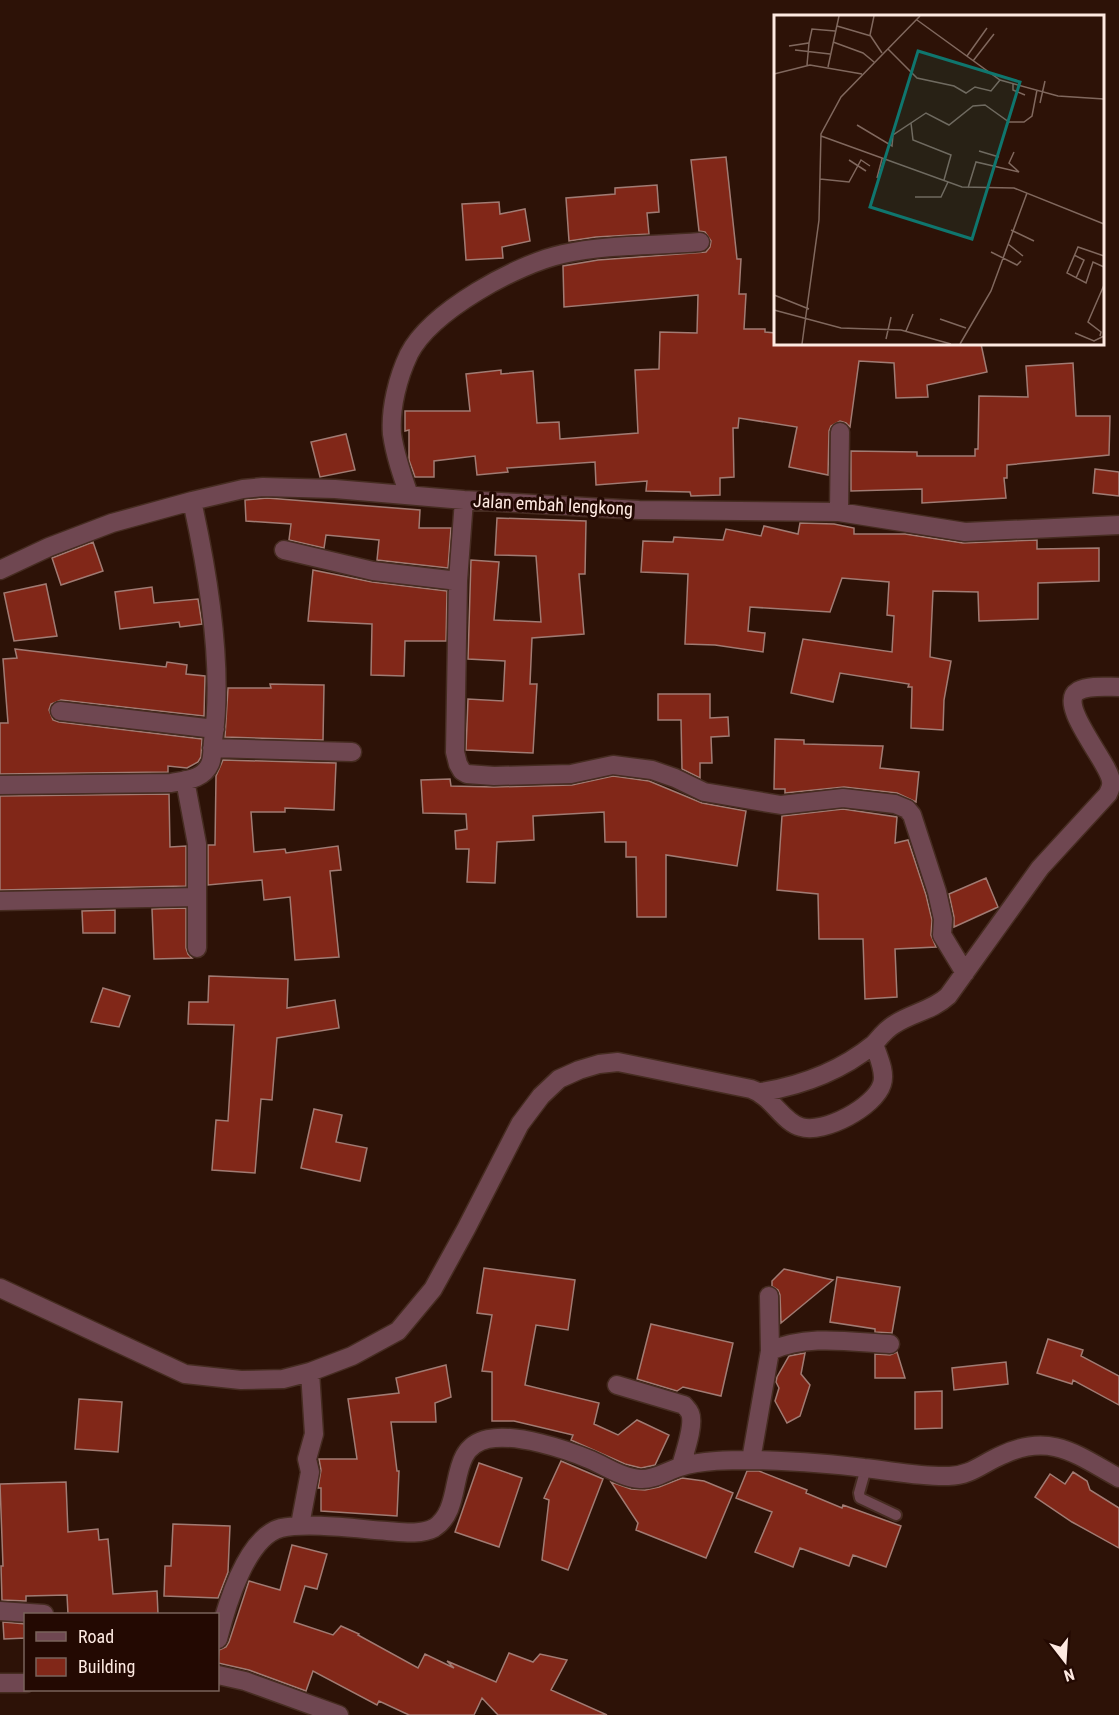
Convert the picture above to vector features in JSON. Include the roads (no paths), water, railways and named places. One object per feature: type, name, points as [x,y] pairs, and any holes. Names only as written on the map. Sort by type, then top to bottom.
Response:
[{"type":"street","points":[[409,495],[397,461],[392,432],[396,390],[410,353],[436,321],[480,290],[536,262],[562,254],[596,249],[700,243]]},
{"type":"street","points":[[840,432],[840,512]]},
{"type":"street","name":"Jalan embah lengkong","points":[[0,570],[49,547],[112,523],[192,501],[262,487],[335,489],[464,500],[639,510],[840,512],[965,532],[1119,525]]},
{"type":"street","points":[[464,500],[458,581],[455,752],[462,771],[467,774],[494,776],[571,774],[613,765],[652,770],[704,792],[781,805],[843,798],[895,804],[907,809],[912,815],[937,892],[943,919],[942,935],[965,973]]},
{"type":"street","points":[[0,785],[171,783],[198,777],[205,771],[210,763],[215,729],[215,657],[211,613],[192,501]]},
{"type":"street","points":[[284,550],[373,571],[458,581]]},
{"type":"street","points":[[0,1288],[185,1374],[241,1380],[283,1379],[310,1372],[352,1356],[398,1331],[433,1289],[520,1124],[541,1096],[559,1079],[599,1064],[618,1062],[762,1092],[791,1087],[842,1067],[874,1044],[894,1024],[939,1004],[948,996],[1040,868],[1108,794],[1112,784],[1110,773],[1071,705],[1072,697],[1076,692],[1086,688],[1119,687]]},
{"type":"street","points":[[60,711],[215,729]]},
{"type":"street","points":[[212,748],[352,752]]},
{"type":"street","points":[[185,780],[197,844],[197,948]]},
{"type":"street","points":[[0,900],[197,897]]},
{"type":"street","points":[[762,1092],[789,1120],[800,1127],[814,1128],[849,1117],[866,1106],[878,1094],[883,1084],[882,1068],[874,1044]]},
{"type":"street","points":[[751,1460],[770,1350],[769,1296]]},
{"type":"street","points":[[770,1350],[782,1345],[807,1342],[890,1344]]},
{"type":"street","points":[[300,1526],[310,1472],[307,1459],[314,1434],[310,1372]]},
{"type":"street","points":[[617,1385],[684,1405],[690,1413],[691,1421],[681,1466]]},
{"type":"street","points":[[219,1636],[242,1568],[264,1537],[279,1529],[300,1526],[411,1532],[431,1529],[442,1521],[449,1510],[460,1464],[468,1448],[487,1439],[505,1438],[570,1451],[631,1478],[644,1480],[681,1466],[751,1460],[866,1468],[914,1475],[960,1476],[1024,1446],[1049,1444],[1069,1450],[1119,1478]]},
{"type":"street","points":[[0,1611],[29,1613]]},
{"type":"street","points":[[219,1675],[245,1681],[339,1715]]},
{"type":"street","points":[[0,1683],[24,1683]]},
{"type":"lane","points":[[866,1468],[859,1493],[860,1498],[896,1515]]}]
